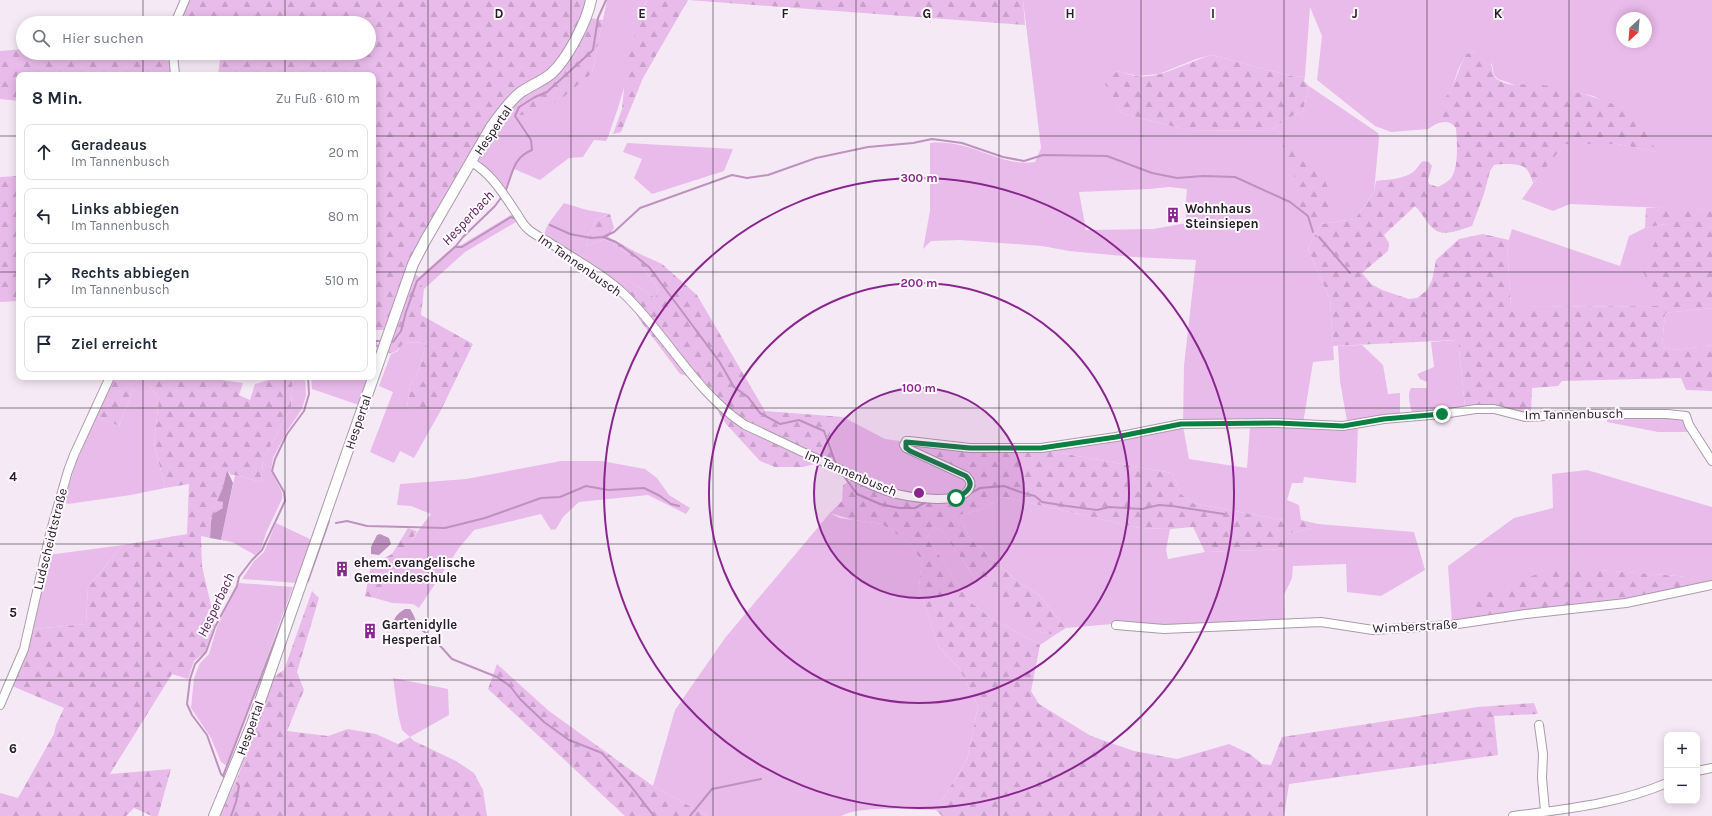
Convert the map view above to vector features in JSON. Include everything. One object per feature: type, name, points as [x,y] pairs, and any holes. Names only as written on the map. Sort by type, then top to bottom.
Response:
[{"type":"main road","name":"Hespertal","points":[[376,372],[414,264],[425,241],[491,127],[520,93],[552,73],[561,63],[582,24],[591,0]]},
{"type":"main road","name":"Hespertal","points":[[214,816],[252,724],[373,380]]},
{"type":"street","points":[[178,16],[185,0]]},
{"type":"street","points":[[174,60],[175,72]]},
{"type":"street","name":"Im Tannenbusch","points":[[471,162],[478,166],[503,193],[527,229],[605,280],[625,296],[701,384],[722,407],[735,418],[745,425],[865,482],[901,495],[940,499],[956,498],[968,490],[970,485],[970,480],[966,476],[906,448],[906,442],[909,441],[970,448],[1041,448],[1116,437],[1181,424],[1278,423],[1343,426],[1384,419],[1442,414],[1476,409],[1494,409],[1525,417],[1590,414],[1667,414],[1686,416],[1689,425],[1712,461]]},
{"type":"street","name":"Ludscheidtstraße","points":[[0,705],[24,649],[50,534],[68,471],[74,454],[109,380]]},
{"type":"street","name":"Wimberstraße","points":[[1116,624],[1164,629],[1321,622],[1373,630],[1452,625],[1526,614],[1626,603],[1712,585]]},
{"type":"street","points":[[1539,725],[1543,754],[1542,778],[1545,811]]},
{"type":"street","points":[[1700,770],[1712,768]]},
{"type":"street","points":[[1513,816],[1615,800],[1644,792],[1664,784]]},
{"type":"street","points":[[1581,806],[1582,816]]},
{"type":"green space","points":[[189,0],[589,0],[573,35],[560,57],[552,66],[531,81],[472,152],[386,330],[376,330],[376,72],[218,72],[220,60],[376,60],[376,16],[182,16]]},
{"type":"green space","points":[[607,0],[647,0],[644,6],[648,7],[618,108],[606,141],[594,140],[583,157],[569,158],[540,180],[514,169],[505,191],[479,160],[491,140],[510,116],[526,115],[592,73]]},
{"type":"green space","points":[[647,0],[688,0],[643,78],[621,132],[613,134],[622,109],[627,58]]},
{"type":"green space","points":[[688,0],[1023,0],[1025,25]]},
{"type":"green space","points":[[1023,0],[1712,0],[1712,210],[1570,204],[1553,211],[1522,199],[1542,171],[1565,144],[1618,144],[1656,152],[1606,102],[1593,96],[1575,92],[1531,84],[1518,86],[1498,79],[1494,75],[1492,64],[1475,51],[1466,54],[1458,70],[1452,88],[1439,106],[1436,124],[1428,129],[1391,132],[1375,126],[1317,80],[1322,36],[1310,7],[1305,76],[1295,77],[1212,55],[1196,59],[1159,74],[1137,76],[1117,71],[1106,85],[1122,113],[1186,130],[1270,131],[1286,119],[1303,111],[1309,86],[1378,133],[1379,138],[1374,192],[1355,219],[1321,224],[1308,249],[1330,300],[1334,360],[1313,362],[1303,424],[1358,425],[1356,483],[1304,477],[1303,483],[1292,483],[1287,500],[1299,505],[1301,520],[1283,520],[1192,503],[1181,494],[1172,473],[1044,450],[1183,426],[1184,365],[1196,260],[1134,257],[1069,251],[1042,246],[960,240],[931,241],[923,249],[930,211],[930,143],[960,145],[1016,162],[1035,162],[1041,148]],"holes":[[[1169,187],[1187,189],[1185,210],[1187,223],[1153,229],[1086,230],[1079,192]],[[1183,426],[1250,426],[1247,468],[1189,459]]]},
{"type":"green space","points":[[590,18],[603,20],[592,73],[560,100],[526,115],[510,116],[516,104],[543,86],[561,69]]},
{"type":"green space","points":[[16,50],[16,60],[164,60],[171,61],[172,72],[16,72],[16,101],[0,99],[0,51]]},
{"type":"green space","points":[[1475,51],[1487,57],[1490,61],[1493,73],[1498,80],[1508,84],[1537,84],[1577,92],[1623,108],[1642,122],[1656,152],[1618,144],[1565,144],[1533,183],[1528,171],[1522,166],[1512,164],[1494,165],[1490,171],[1484,194],[1472,226],[1454,232],[1439,232],[1430,225],[1415,206],[1384,235],[1389,243],[1388,251],[1362,273],[1371,284],[1382,290],[1409,299],[1417,298],[1427,290],[1432,280],[1436,260],[1459,239],[1483,234],[1509,240],[1507,246],[1511,307],[1661,306],[1641,268],[1665,224],[1645,228],[1646,208],[1666,207],[1712,210],[1712,308],[1665,313],[1662,347],[1676,350],[1712,345],[1712,391],[1686,390],[1681,378],[1562,381],[1558,386],[1532,388],[1531,414],[1465,407],[1458,340],[1333,346],[1330,300],[1308,249],[1321,224],[1355,219],[1374,192],[1376,181],[1395,179],[1409,175],[1423,161],[1429,162],[1432,166],[1428,180],[1429,184],[1438,187],[1451,178],[1454,173],[1456,161],[1456,128],[1447,122],[1436,124],[1437,112],[1439,105],[1451,89],[1466,54]]},
{"type":"green space","points":[[1212,55],[1295,77],[1305,76],[1304,81],[1309,86],[1303,111],[1286,119],[1270,131],[1186,130],[1122,113],[1105,84],[1117,71],[1136,76],[1154,75],[1164,73]]},
{"type":"green space","points":[[627,143],[733,149],[724,171],[652,194],[634,178],[642,159],[623,152]]},
{"type":"green space","points":[[1284,144],[1298,151],[1312,163],[1323,178],[1330,195],[1328,220],[1316,221],[1294,202],[1296,198],[1294,173],[1278,154]]},
{"type":"green space","points":[[16,176],[16,301],[0,302],[0,177]]},
{"type":"green space","points":[[564,203],[587,210],[610,214],[596,219],[586,246],[605,239],[636,259],[658,288],[655,298],[622,276],[626,291],[543,236],[548,224]]},
{"type":"green space","points":[[514,213],[516,222],[465,252],[424,289],[420,283],[411,282],[415,274],[419,277],[454,246],[461,245]]},
{"type":"green space","points":[[610,214],[614,228],[608,237],[662,264],[697,295],[765,411],[843,417],[833,422],[829,437],[836,459],[844,470],[819,463],[803,467],[775,467],[760,461],[726,424],[706,392],[691,377],[680,374],[639,319],[626,291],[621,275],[655,298],[658,288],[636,259],[605,239],[586,246],[596,219]]},
{"type":"green space","points":[[1665,224],[1661,306],[1511,307],[1507,246],[1512,229],[1620,266],[1629,236],[1645,228]]},
{"type":"green space","points":[[411,282],[420,283],[424,289],[421,315],[473,344],[441,410],[407,408],[410,386],[420,367],[426,342],[403,343],[396,351],[385,353]]},
{"type":"green space","points":[[1712,308],[1712,345],[1676,350],[1662,347],[1665,313]]},
{"type":"green space","points":[[1458,340],[1465,407],[1439,412],[1412,413],[1409,397],[1411,388],[1427,388],[1427,382],[1420,379],[1417,374],[1434,367],[1431,342]]},
{"type":"green space","points":[[426,342],[420,367],[410,386],[407,408],[441,410],[414,458],[400,451],[394,463],[370,452],[393,392],[379,386],[391,354],[398,351],[402,343]]},
{"type":"green space","points":[[1362,345],[1383,365],[1388,394],[1400,393],[1400,414],[1347,421],[1340,381],[1338,346]]},
{"type":"green space","points":[[113,380],[137,380],[119,426],[96,416]]},
{"type":"green space","points":[[137,380],[145,380],[159,399],[154,442],[165,488],[131,495],[68,504],[64,502],[76,463],[96,416],[119,426]]},
{"type":"green space","points":[[145,380],[222,380],[243,383],[239,395],[250,400],[255,384],[268,380],[293,380],[291,408],[263,460],[261,482],[231,475],[227,470],[223,487],[217,501],[224,502],[223,508],[211,522],[210,538],[201,536],[202,566],[215,623],[205,652],[194,661],[188,679],[172,674],[110,774],[171,769],[158,816],[152,816],[134,808],[126,816],[0,816],[0,793],[18,798],[54,734],[56,725],[64,708],[12,686],[24,659],[33,629],[86,624],[88,587],[123,545],[187,534],[189,484],[165,488],[154,442],[159,399]]},
{"type":"green space","points":[[293,380],[305,380],[306,395],[302,409],[287,431],[273,458],[271,471],[282,492],[282,499],[266,533],[261,549],[255,555],[232,542],[221,540],[235,475],[261,482],[263,460],[291,408]]},
{"type":"green space","points":[[311,380],[367,380],[359,405],[312,389]]},
{"type":"green space","points":[[1606,414],[1685,417],[1690,432],[1658,432],[1607,422]]},
{"type":"green space","points":[[843,417],[885,439],[900,441],[904,449],[965,477],[968,485],[964,490],[939,498],[902,494],[844,470],[836,459],[829,437],[833,422]]},
{"type":"green space","points":[[915,445],[1044,450],[1172,473],[1181,494],[1192,503],[1283,520],[1301,520],[1318,524],[1318,526],[1310,529],[1286,534],[1286,549],[1205,552],[1193,527],[1170,529],[1140,528],[1003,497],[979,510],[959,515],[969,537],[1013,578],[1039,595],[1066,628],[1055,635],[1041,632],[1015,617],[977,581],[943,532],[935,527],[926,538],[969,601],[992,619],[1040,645],[1031,691],[1039,704],[1091,736],[1134,751],[1177,759],[1229,744],[1250,754],[1262,764],[1271,765],[1282,737],[1478,707],[1534,703],[1538,714],[1494,716],[1498,755],[1289,784],[1284,816],[942,816],[936,810],[967,760],[978,706],[959,668],[939,647],[919,587],[922,561],[908,542],[882,524],[854,520],[830,513],[842,501],[843,485],[854,478],[873,487],[957,500],[972,480],[913,451]]},
{"type":"green space","points":[[561,461],[602,461],[645,469],[657,478],[669,495],[690,508],[686,514],[648,495],[579,502],[563,517],[556,529],[551,530],[541,514],[474,530],[459,548],[419,608],[413,604],[392,603],[375,598],[409,544],[431,514],[411,506],[397,505],[400,484],[466,479]]},
{"type":"green space","points":[[1587,470],[1712,507],[1712,583],[1697,587],[1691,577],[1598,570],[1470,621],[1452,623],[1448,566],[1514,518],[1553,508],[1552,474]]},
{"type":"green space","points":[[1003,497],[1140,528],[1170,529],[1166,550],[1168,559],[1205,552],[1285,549],[1286,534],[1310,529],[1318,524],[1414,532],[1425,570],[1381,596],[1347,592],[1346,564],[1293,566],[1292,578],[1284,595],[1285,621],[1166,626],[1113,624],[1066,628],[1039,595],[1013,578],[969,537],[959,515],[979,510]]},
{"type":"green space","points":[[830,513],[839,518],[882,524],[908,542],[922,561],[919,587],[939,647],[959,668],[978,706],[967,760],[936,810],[874,809],[862,810],[841,816],[708,816],[653,786],[675,710],[725,638]]},
{"type":"green space","points":[[276,523],[312,540],[297,583],[242,579],[254,561],[264,552]]},
{"type":"green space","points":[[935,527],[943,532],[977,581],[1041,632],[1055,635],[1040,645],[992,619],[969,601],[926,538]]},
{"type":"green space","points":[[408,528],[417,531],[403,555],[375,598],[365,596],[371,565],[392,554]]},
{"type":"green space","points":[[123,545],[88,587],[86,624],[33,629],[48,555]]},
{"type":"green space","points":[[1551,569],[1600,570],[1691,577],[1697,587],[1625,601],[1470,621],[1473,598]]},
{"type":"green space","points":[[239,583],[293,587],[227,766],[221,762],[211,738],[191,708],[194,678],[200,663],[209,654],[217,627]]},
{"type":"green space","points":[[312,591],[319,598],[297,672],[304,690],[287,731],[328,736],[348,729],[376,734],[398,744],[410,737],[414,741],[456,761],[474,773],[483,790],[487,816],[220,816],[238,776],[273,677],[284,670]]},
{"type":"green space","points":[[497,664],[549,711],[653,786],[708,816],[625,816],[488,689]]},
{"type":"green space","points":[[393,678],[448,689],[449,715],[410,737],[402,730],[398,714]]},
{"type":"shaded area","points":[[227,470],[233,483],[221,540],[210,538],[211,522],[213,514],[223,508],[223,502],[217,501],[223,487]]},
{"type":"shaded area","points":[[380,534],[389,538],[391,544],[379,555],[371,554],[371,547],[377,535]]},
{"type":"shaded area","points":[[405,609],[410,609],[416,621],[415,628],[408,631],[396,628],[394,625],[394,620],[396,617]]},
{"type":"waterway","name":"Hesperbach","points":[[505,192],[514,167],[520,157],[532,150],[531,140],[515,116],[519,107],[535,97],[547,92],[593,50],[598,18],[606,0]]},
{"type":"waterway","points":[[603,237],[614,232],[640,208],[732,175],[747,178],[768,175],[816,158],[868,147],[913,143],[932,139],[962,143],[1003,157],[1024,161],[1043,155],[1107,156],[1152,173],[1177,178],[1203,176],[1235,177],[1290,202],[1308,216],[1313,232]]},
{"type":"waterway","name":"Hesperbach","points":[[393,342],[401,331],[417,281],[455,247],[463,237],[495,206],[503,195]]},
{"type":"waterway","points":[[456,247],[462,247],[511,217],[516,219]]},
{"type":"waterway","points":[[550,225],[570,234],[591,238],[603,237],[616,242],[649,267],[719,361],[734,387],[748,397],[760,413],[780,424],[799,420],[824,431],[836,464]]},
{"type":"waterway","points":[[1319,237],[1350,273]]},
{"type":"waterway","name":"Hesperbach","points":[[225,778],[221,774],[207,735],[192,715],[187,704],[190,679],[195,664],[206,652],[215,627],[237,586],[239,577],[262,550],[285,501],[284,492],[272,471],[275,459],[287,434],[304,411],[309,394],[308,380]]},
{"type":"waterway","points":[[843,475],[857,494],[880,504],[899,508],[915,508],[928,501]]},
{"type":"waterway","points":[[336,523],[347,521],[367,526],[445,528],[485,518],[541,498],[560,497],[586,486],[608,490],[644,488],[660,496],[671,504],[679,506]]},
{"type":"waterway","points":[[969,494],[980,488],[1004,486],[1035,496],[1042,502],[1097,510],[1109,507],[1142,509],[1159,505],[1224,514]]},
{"type":"waterway","points":[[308,581],[329,521]]},
{"type":"waterway","points":[[223,776],[290,601]]},
{"type":"waterway","points":[[415,625],[434,639],[452,659],[497,677],[510,686],[520,699],[544,722],[569,740],[602,753],[630,785],[654,816]]},
{"type":"waterway","points":[[690,816],[712,789],[761,779]]},
{"type":"waterway","name":"Hesperbach","points":[[231,816],[236,802],[239,786],[237,783]]},
{"type":"place","name":"Wohnhaus Steinsiepen","points":[[1173,215]]},
{"type":"place","name":"ehem. evangelische Gemeindeschule","points":[[342,569]]},
{"type":"place","name":"Gartenidylle Hespertal","points":[[370,631]]},
{"type":"route","points":[[956,498],[968,490],[970,480],[966,476],[910,451],[904,445],[906,442],[914,441],[970,448],[1041,448],[1116,437],[1181,424],[1278,423],[1343,426],[1384,419],[1442,414]]}]
